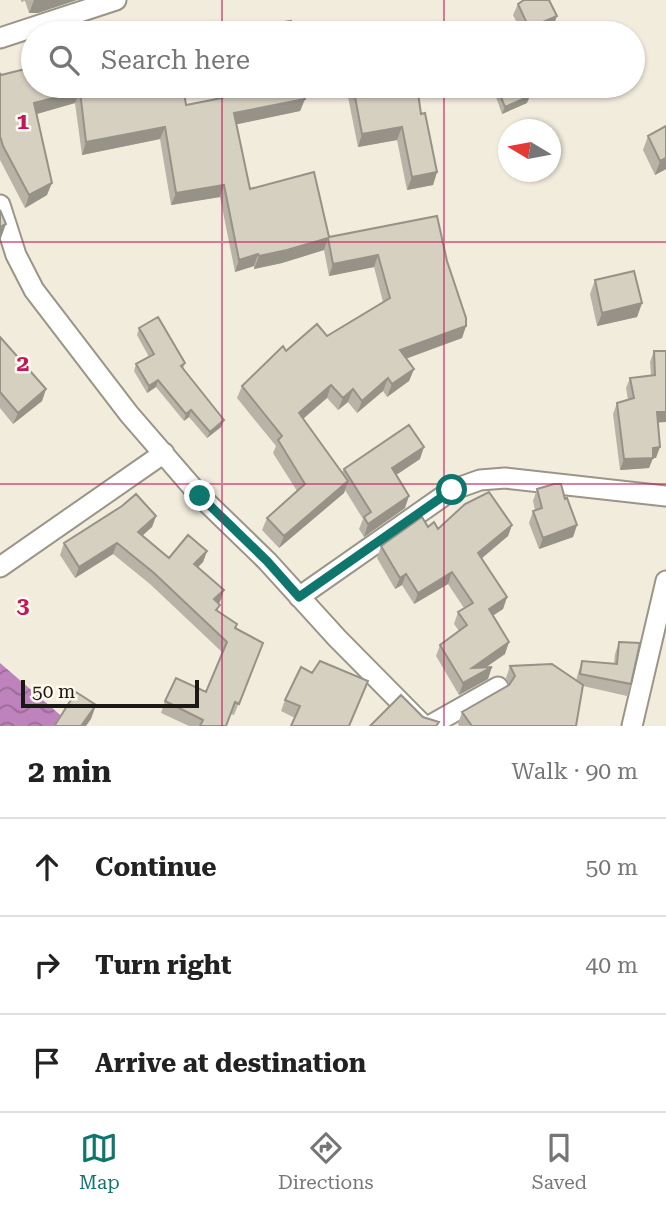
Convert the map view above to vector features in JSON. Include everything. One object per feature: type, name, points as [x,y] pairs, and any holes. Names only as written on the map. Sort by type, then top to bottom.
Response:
[{"type":"street","points":[[52,21],[116,0]]},
{"type":"street","points":[[0,38],[21,31]]},
{"type":"street","points":[[0,205],[16,255],[34,290],[129,414],[200,496],[427,726],[498,687]]},
{"type":"street","points":[[0,567],[164,453]]},
{"type":"street","points":[[299,597],[452,490],[480,480],[505,478],[666,496]]},
{"type":"street","points":[[632,726],[666,580]]},
{"type":"water","points":[[0,663],[73,726],[0,726]]},
{"type":"building","points":[[524,0],[549,0],[557,16],[545,21],[526,21],[518,4]]},
{"type":"building","points":[[21,70],[21,98],[53,98],[34,103],[52,183],[29,195],[0,136],[0,73],[1,75]]},
{"type":"building","points":[[81,98],[185,98],[186,105],[222,98],[305,98],[234,113],[250,189],[314,172],[329,237],[437,216],[466,326],[400,350],[414,369],[392,384],[388,378],[362,401],[353,389],[343,398],[331,385],[299,413],[348,481],[284,536],[267,518],[305,484],[278,440],[282,436],[242,386],[283,346],[286,351],[317,324],[327,336],[390,298],[378,255],[333,264],[328,238],[239,260],[224,185],[176,193],[165,127],[86,142]]},
{"type":"building","points":[[355,98],[419,98],[421,114],[425,113],[437,172],[412,177],[402,127],[362,134]]},
{"type":"building","points":[[501,98],[525,98],[505,107]]},
{"type":"building","points":[[666,126],[666,158],[660,161],[648,136]]},
{"type":"building","points":[[0,210],[6,224],[0,227]]},
{"type":"building","points":[[634,271],[642,303],[602,313],[595,280]]},
{"type":"building","points":[[158,317],[185,363],[181,366],[224,420],[210,432],[191,410],[186,414],[158,380],[149,386],[136,364],[154,354],[139,328]]},
{"type":"building","points":[[0,337],[46,389],[18,413],[0,392]]},
{"type":"building","points":[[654,351],[666,351],[666,412],[657,412],[660,447],[653,448],[653,458],[624,459],[617,403],[634,398],[630,378],[655,375]]},
{"type":"building","points":[[409,425],[424,447],[392,468],[409,496],[368,524],[364,517],[371,512],[344,469]]},
{"type":"building","points":[[561,484],[577,525],[543,538],[533,511],[542,508],[537,489]]},
{"type":"building","points":[[489,492],[512,525],[478,553],[507,597],[489,609],[509,642],[472,668],[492,667],[463,683],[440,645],[467,625],[458,612],[473,603],[452,572],[418,593],[406,574],[400,578],[381,546],[422,517],[428,527],[434,522],[438,529],[465,504]]},
{"type":"building","points":[[136,494],[156,516],[138,532],[169,558],[188,535],[207,551],[194,564],[224,590],[214,599],[220,605],[216,610],[237,624],[235,628],[263,643],[239,704],[235,702],[226,726],[200,726],[203,720],[165,701],[176,678],[206,692],[227,642],[154,573],[117,543],[79,567],[64,543]]},
{"type":"building","points":[[619,642],[640,643],[631,684],[580,674],[582,661],[617,664]]},
{"type":"building","points":[[320,661],[368,681],[349,726],[291,726],[300,706],[285,700],[301,667],[312,673]]},
{"type":"building","points":[[552,664],[583,685],[576,726],[472,726],[462,712],[509,685],[515,676],[510,666]]},
{"type":"building","points":[[76,692],[96,705],[81,726],[56,726],[55,725]]},
{"type":"building","points":[[401,695],[423,717],[439,722],[436,726],[370,726]]},
{"type":"route","points":[[200,496],[267,561],[299,597],[452,490]]}]
